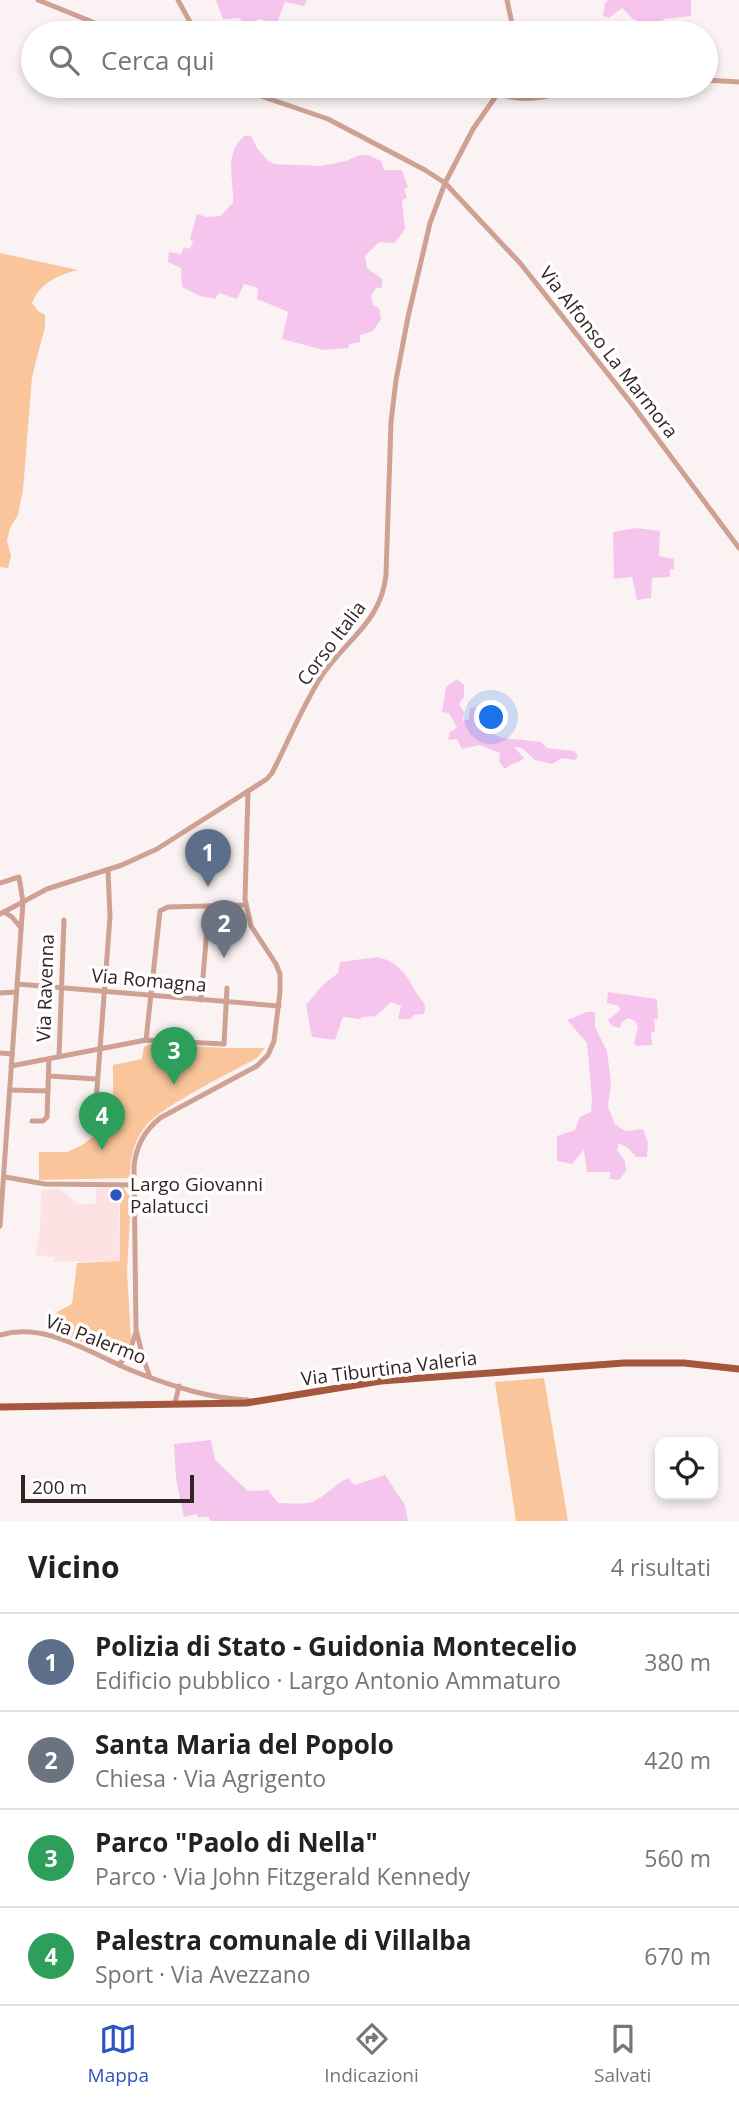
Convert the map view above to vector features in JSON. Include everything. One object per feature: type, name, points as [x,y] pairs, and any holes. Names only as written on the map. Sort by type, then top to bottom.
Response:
[{"type":"main road","name":"Via Tiburtina Valeria","points":[[0,1407],[241,1403],[389,1380],[624,1363],[667,1362],[739,1369]]},
{"type":"street","points":[[38,0],[90,21]]},
{"type":"street","points":[[178,0],[189,21]]},
{"type":"street","points":[[507,0],[511,21]]},
{"type":"street","points":[[718,81],[739,82]]},
{"type":"street","name":"Via Alfonso La Marmora","points":[[267,98],[328,119],[445,183],[520,263],[631,403],[739,548]]},
{"type":"street","name":"Corso Italia","points":[[2,913],[52,887],[139,858],[172,841],[271,776],[320,679],[372,618],[381,599],[386,570],[390,432],[396,380],[430,223],[445,183],[473,129],[495,98]]},
{"type":"street","points":[[150,1377],[136,1329],[136,1150],[147,1130],[163,1116],[250,1070],[264,1060],[273,1046],[281,984],[279,971],[253,930],[245,905],[248,791]]},
{"type":"street","points":[[94,1128],[110,917],[108,870]]},
{"type":"street","points":[[0,883],[19,877],[23,902],[0,1226]]},
{"type":"street","points":[[146,1040],[160,911],[166,908],[245,905]]},
{"type":"street","points":[[201,1000],[209,906]]},
{"type":"street","name":"Corso Italia","points":[[2,913],[12,917],[21,928]]},
{"type":"street","name":"Via Ravenna","points":[[59,1057],[64,920]]},
{"type":"street","name":"Via Romagna","points":[[17,984],[279,1006]]},
{"type":"street","points":[[11,1066],[146,1040],[224,1044],[228,988]]},
{"type":"street","points":[[0,993],[16,992]]},
{"type":"street","points":[[0,1053],[12,1054]]},
{"type":"street","points":[[32,1121],[46,1118],[49,1059]]},
{"type":"street","points":[[49,1076],[97,1079]]},
{"type":"street","points":[[10,1090],[48,1091]]},
{"type":"street","points":[[0,1129],[8,1129]]},
{"type":"street","points":[[5,1177],[45,1184],[134,1185]]},
{"type":"street","points":[[119,1365],[130,1350],[136,1329]]},
{"type":"street","name":"Via Palermo","points":[[0,1334],[23,1331],[43,1333],[130,1370],[179,1386],[235,1399],[269,1399]]},
{"type":"street","points":[[130,1370],[143,1359]]},
{"type":"street","points":[[175,1403],[179,1386]]},
{"type":"shaded area","points":[[216,0],[307,0],[304,6],[285,2],[278,21],[223,19]]},
{"type":"shaded area","points":[[609,0],[691,0],[691,16],[662,21],[638,21],[622,8],[609,18],[603,16],[605,3]]},
{"type":"shaded area","points":[[244,136],[251,136],[268,161],[275,164],[321,166],[368,155],[381,161],[384,170],[402,170],[408,187],[404,189],[407,198],[402,200],[405,229],[395,243],[379,242],[365,256],[367,268],[382,279],[382,287],[375,289],[371,296],[373,305],[379,308],[381,319],[373,331],[360,335],[360,342],[349,344],[348,348],[324,350],[282,339],[288,312],[257,299],[258,288],[244,284],[237,299],[219,293],[215,299],[200,296],[182,287],[181,268],[168,262],[169,252],[181,254],[184,247],[190,249],[197,214],[207,217],[221,216],[233,202],[232,159]]},
{"type":"shaded area","points":[[0,253],[78,270],[50,281],[35,296],[32,303],[45,315],[45,327],[32,377],[23,490],[18,515],[10,528],[7,541],[11,556],[8,568],[0,567]]},
{"type":"shaded area","points":[[637,528],[660,531],[659,556],[674,559],[674,569],[670,569],[670,577],[652,578],[651,598],[637,600],[632,577],[614,579],[613,532]]},
{"type":"shaded area","points":[[457,679],[464,685],[464,697],[459,704],[464,712],[463,721],[469,719],[470,708],[476,707],[477,727],[484,725],[485,718],[494,722],[493,734],[503,738],[541,742],[547,748],[574,751],[578,755],[575,760],[562,758],[552,764],[535,760],[522,748],[514,747],[524,758],[505,769],[499,762],[500,753],[479,745],[462,749],[457,739],[448,740],[450,732],[457,728],[449,713],[442,712],[446,687]]},
{"type":"shaded area","points":[[378,957],[404,973],[424,1003],[424,1014],[414,1015],[411,1019],[398,1019],[401,1006],[391,1002],[376,1016],[360,1019],[343,1017],[335,1040],[312,1037],[306,1005],[323,985],[338,973],[340,962]]},
{"type":"shaded area","points":[[608,992],[657,999],[658,1019],[654,1019],[655,1032],[651,1032],[652,1045],[636,1046],[634,1042],[638,1028],[635,1021],[628,1018],[622,1022],[620,1028],[612,1026],[608,1020],[620,1010],[619,1006],[607,1003]]},
{"type":"shaded area","points":[[587,1012],[595,1012],[595,1027],[607,1051],[611,1082],[608,1107],[615,1124],[625,1131],[643,1129],[648,1143],[647,1157],[636,1157],[619,1143],[617,1150],[625,1161],[626,1171],[619,1180],[610,1179],[610,1172],[587,1172],[584,1150],[572,1164],[557,1161],[557,1136],[575,1130],[580,1117],[591,1112],[587,1043],[567,1020]]},
{"type":"shaded area","points":[[153,1043],[265,1048],[257,1058],[180,1100],[153,1119],[135,1145],[130,1178],[39,1180],[39,1152],[67,1152],[97,1134],[113,1100],[113,1065],[142,1059],[144,1047]]},
{"type":"shaded area","points":[[122,1186],[131,1198],[127,1271],[131,1340],[124,1351],[116,1354],[107,1353],[58,1332],[54,1322],[57,1312],[72,1304],[77,1263],[120,1261],[122,1188],[118,1187]]},
{"type":"shaded area","points":[[96,1188],[109,1188],[110,1202],[119,1202],[120,1261],[54,1262],[54,1257],[35,1255],[40,1232],[41,1190],[60,1189],[79,1205],[96,1203]]},
{"type":"shaded area","points":[[544,1378],[568,1521],[516,1521],[495,1382]]},
{"type":"shaded area","points":[[211,1440],[215,1460],[248,1491],[268,1490],[278,1503],[312,1502],[349,1478],[354,1485],[385,1475],[405,1505],[408,1521],[210,1521],[209,1517],[198,1517],[197,1514],[184,1517],[176,1479],[174,1444]]},
{"type":"place","name":"Polizia di Stato - Guidonia Montecelio","points":[[208,887]]},
{"type":"place","name":"Santa Maria del Popolo","points":[[224,958]]},
{"type":"place","name":"Parco \"Paolo di Nella\"","points":[[174,1085]]},
{"type":"place","name":"Palestra comunale di Villalba","points":[[102,1150]]},
{"type":"place","name":"Largo Giovanni Palatucci","points":[[116,1195]]}]
